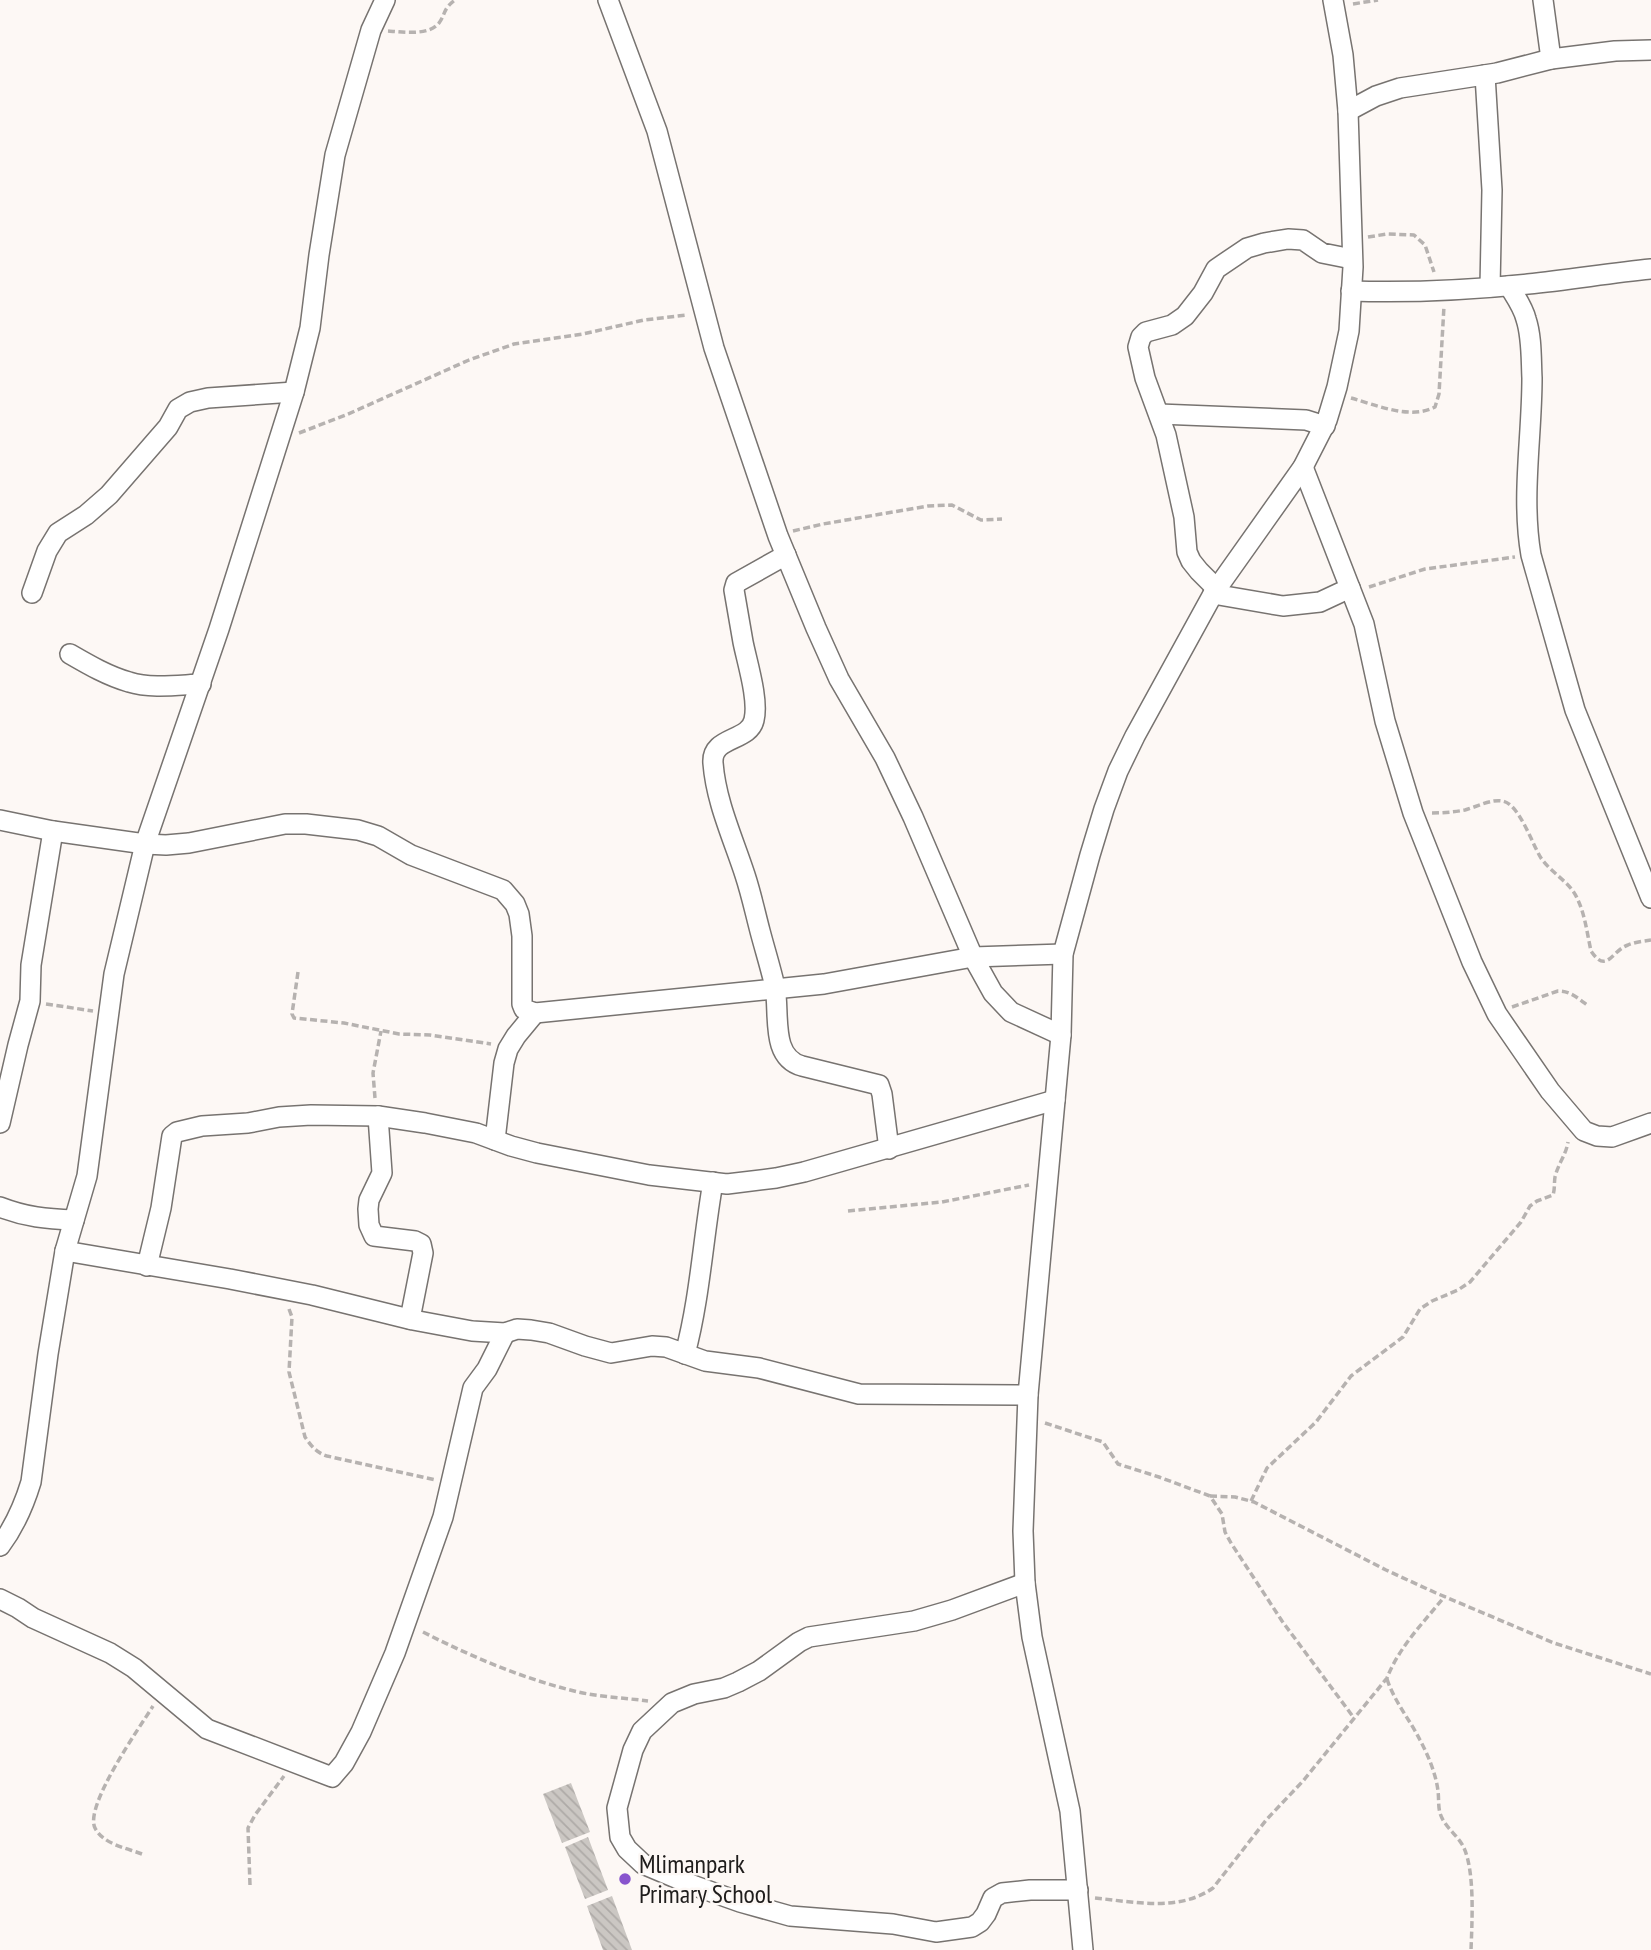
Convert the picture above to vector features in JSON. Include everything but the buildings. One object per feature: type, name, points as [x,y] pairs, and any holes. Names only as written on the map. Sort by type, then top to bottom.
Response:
[{"type":"street","points":[[0,1546],[13,1529],[31,1482],[65,1251],[87,1176],[107,1013],[145,844],[201,684],[295,392],[310,328],[335,155],[371,30],[385,0]]},
{"type":"street","points":[[608,0],[657,131],[714,348],[778,536],[839,680],[885,758],[973,957],[993,993],[1011,1012],[1061,1035]]},
{"type":"street","points":[[1543,0],[1551,59]]},
{"type":"street","points":[[1083,1950],[1070,1811],[1032,1637],[1025,1583],[1023,1531],[1026,1416],[1061,1035],[1063,954],[1104,809],[1135,736],[1215,592],[1303,467],[1325,426],[1335,394],[1349,331],[1352,259],[1348,111],[1343,55],[1333,3]]},
{"type":"street","points":[[1348,111],[1376,96],[1400,88],[1485,75],[1551,59],[1615,51],[1651,50]]},
{"type":"street","points":[[1485,75],[1500,286],[1527,320],[1531,356],[1532,396],[1526,489],[1531,555],[1575,710],[1650,895]]},
{"type":"street","points":[[1351,590],[1320,602],[1283,606],[1262,604],[1215,592],[1187,552],[1184,517],[1159,414],[1145,378],[1138,347],[1146,332],[1172,325],[1185,316],[1203,293],[1216,269],[1247,248],[1288,239],[1303,240],[1322,253],[1352,259]]},
{"type":"street","points":[[1351,291],[1442,291],[1651,269]]},
{"type":"street","points":[[32,593],[47,551],[58,533],[86,515],[109,495],[168,427],[178,409],[190,402],[208,398],[295,392]]},
{"type":"street","points":[[1159,414],[1306,420],[1325,426]]},
{"type":"street","points":[[1303,467],[1367,635],[1385,721],[1413,813],[1472,962],[1497,1014],[1550,1091],[1584,1131],[1597,1136],[1612,1137],[1651,1123]]},
{"type":"street","points":[[786,555],[736,583],[734,590],[753,686],[754,719],[752,726],[718,746],[713,754],[713,764],[725,820],[745,875],[775,988],[781,1046],[785,1058],[802,1066],[879,1085],[889,1149]]},
{"type":"street","points":[[69,654],[132,683],[201,684]]},
{"type":"street","points":[[0,820],[53,831],[166,845],[285,824],[358,830],[378,836],[411,855],[503,891],[515,904],[522,936],[522,1004],[524,1009],[535,1013],[824,984],[973,957],[1063,954]]},
{"type":"street","points":[[0,1123],[30,1002],[31,965],[53,831]]},
{"type":"street","points":[[495,1140],[508,1049],[535,1013]]},
{"type":"street","points":[[147,1266],[161,1208],[172,1136],[177,1132],[202,1126],[292,1116],[378,1116],[477,1133],[537,1153],[649,1175],[727,1184],[804,1172],[1055,1100]]},
{"type":"street","points":[[378,1116],[383,1173],[369,1200],[369,1225],[374,1236],[421,1244],[423,1253],[410,1319]]},
{"type":"street","points":[[685,1354],[696,1307],[713,1182]]},
{"type":"street","points":[[0,1207],[41,1219],[74,1220]]},
{"type":"street","points":[[65,1251],[279,1288],[472,1331],[505,1333],[517,1329],[549,1333],[611,1353],[652,1346],[666,1347],[705,1361],[760,1368],[859,1394],[1028,1395]]},
{"type":"street","points":[[0,1599],[33,1618],[110,1653],[134,1668],[207,1728],[329,1777],[335,1775],[366,1720],[395,1653],[443,1517],[473,1388],[487,1369],[505,1333]]},
{"type":"street","points":[[1025,1583],[914,1621],[809,1637],[738,1682],[672,1703],[642,1731],[633,1750],[617,1808],[620,1837],[627,1849],[643,1864],[763,1910],[790,1916],[893,1924],[929,1941],[980,1922],[993,1898],[1002,1893],[1030,1890],[1079,1894]]},
{"type":"path","points":[[371,30],[406,32],[434,27],[440,22],[448,5],[456,0]]},
{"type":"path","points":[[1333,3],[1378,0]]},
{"type":"path","points":[[1335,394],[1410,412],[1422,412],[1435,407],[1439,394],[1442,291],[1425,245],[1414,235],[1387,234],[1351,239]]},
{"type":"path","points":[[280,440],[346,415],[469,360],[514,344],[583,334],[645,320],[705,313]]},
{"type":"path","points":[[778,536],[822,524],[928,506],[952,505],[981,520],[1002,519]]},
{"type":"path","points":[[1351,590],[1425,569],[1531,555]]},
{"type":"path","points":[[1413,813],[1462,811],[1495,801],[1510,804],[1517,811],[1550,871],[1577,895],[1591,951],[1596,958],[1601,962],[1606,961],[1628,945],[1651,940]]},
{"type":"path","points":[[298,972],[292,1014],[294,1018],[344,1023],[399,1034],[483,1042],[508,1049]]},
{"type":"path","points":[[1497,1014],[1558,991],[1574,995],[1587,1005]]},
{"type":"path","points":[[30,1002],[107,1013]]},
{"type":"path","points":[[378,1116],[373,1073],[381,1031]]},
{"type":"path","points":[[1251,1501],[1267,1468],[1316,1422],[1351,1376],[1403,1337],[1420,1308],[1470,1282],[1521,1222],[1530,1206],[1553,1195],[1555,1178],[1567,1150],[1570,1115]]},
{"type":"path","points":[[848,1211],[942,1202],[1048,1180]]},
{"type":"path","points":[[279,1288],[292,1317],[289,1372],[305,1437],[309,1443],[319,1454],[451,1484]]},
{"type":"path","points":[[1026,1416],[1103,1442],[1118,1464],[1210,1496],[1251,1501],[1386,1570],[1445,1596],[1554,1643],[1651,1674]]},
{"type":"path","points":[[1210,1496],[1222,1514],[1225,1532],[1231,1543],[1301,1648],[1354,1718]]},
{"type":"path","points":[[1079,1894],[1158,1904],[1186,1901],[1213,1888],[1267,1819],[1303,1781],[1387,1678],[1408,1642],[1445,1596]]},
{"type":"path","points":[[405,1623],[486,1661],[539,1681],[580,1692],[672,1703]]},
{"type":"path","points":[[1387,1678],[1390,1689],[1420,1740],[1430,1765],[1438,1790],[1441,1817],[1457,1837],[1467,1858],[1470,1871],[1471,1950]]},
{"type":"path","points":[[142,1854],[100,1836],[93,1826],[93,1814],[100,1794],[162,1691]]},
{"type":"path","points":[[250,1885],[248,1828],[294,1763]]},
{"type":"place","name":"Mlimanpark Primary School","points":[[625,1879]]}]
